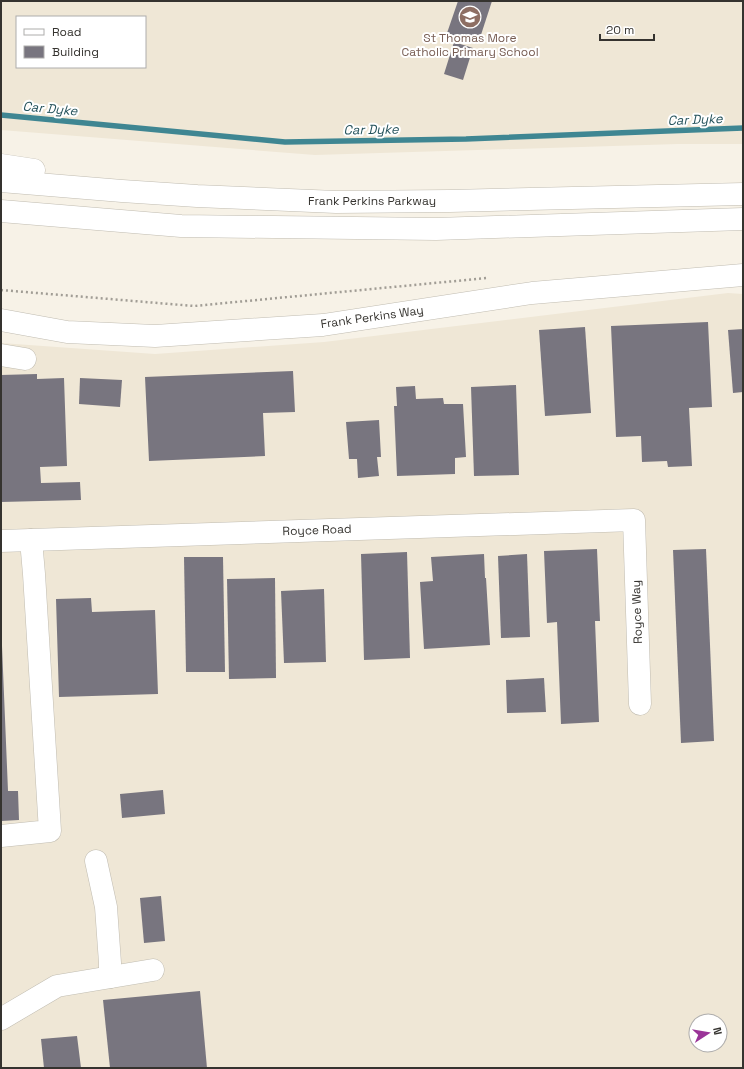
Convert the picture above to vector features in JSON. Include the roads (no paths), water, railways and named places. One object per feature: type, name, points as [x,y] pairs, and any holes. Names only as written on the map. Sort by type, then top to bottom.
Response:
[{"type":"main road","points":[[1,165],[37,171],[122,191]]},
{"type":"main road","name":"Frank Perkins Parkway","points":[[1,181],[197,196],[336,202],[450,201],[743,194]]},
{"type":"main road","points":[[1,211],[181,226],[412,229],[743,220]]},
{"type":"main road","name":"Frank Perkins Way","points":[[1,320],[67,332],[155,336],[324,325],[532,293],[743,275]]},
{"type":"main road","points":[[1,355],[25,358]]},
{"type":"main road","name":"Royce Road","points":[[1,540],[634,520]]},
{"type":"main road","name":"Royce Way","points":[[634,520],[640,704]]},
{"type":"main road","points":[[1,836],[50,831],[31,540]]},
{"type":"main road","points":[[96,860],[106,907],[110,977]]},
{"type":"main road","points":[[1,1019],[57,986],[153,970]]},
{"type":"waterway","name":"Car Dyke","points":[[1,115],[285,142],[466,139],[743,128]]},
{"type":"place","name":"St Thomas More Catholic Primary School","points":[[470,17]]}]
